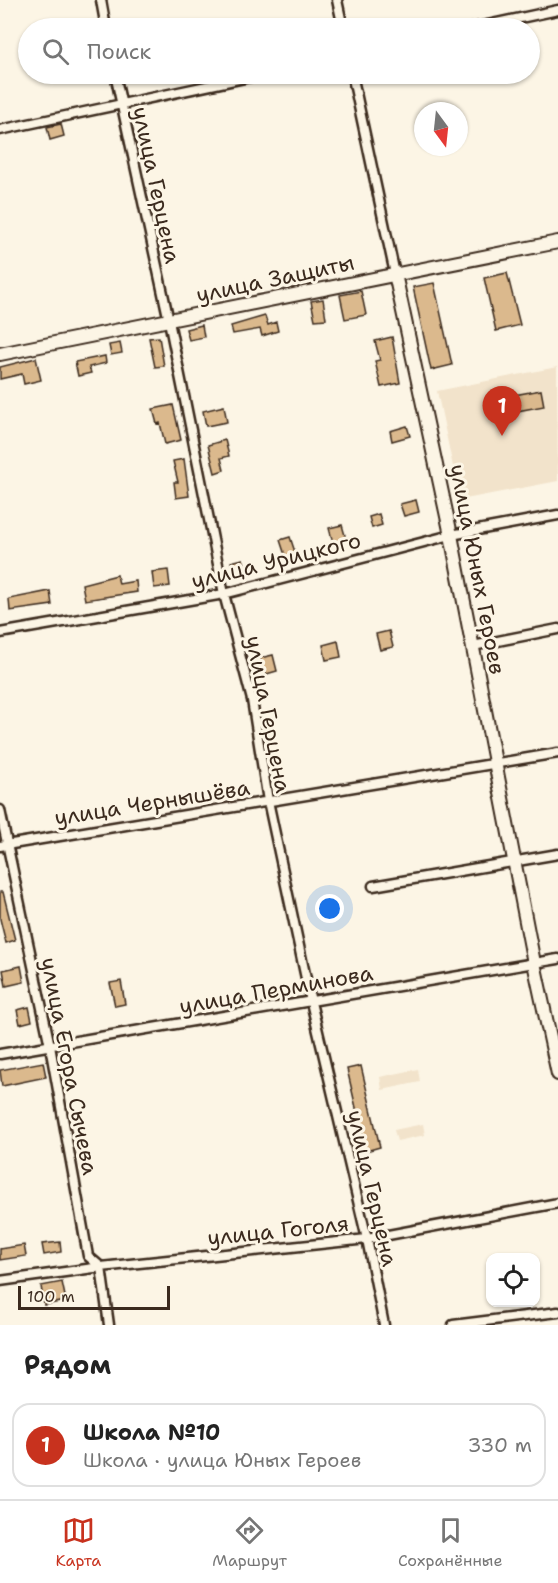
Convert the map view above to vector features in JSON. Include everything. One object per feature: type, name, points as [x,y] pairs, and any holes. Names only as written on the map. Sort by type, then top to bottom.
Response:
[{"type":"street","points":[[101,0],[104,18]]},
{"type":"street","points":[[337,0],[341,18]]},
{"type":"street","points":[[520,18],[558,10]]},
{"type":"street","name":"улица Герцена","points":[[117,84],[224,594],[252,700],[268,801],[311,1002],[367,1239],[384,1325]]},
{"type":"street","points":[[0,130],[214,84]]},
{"type":"street","name":"улица Юных Героев","points":[[354,84],[452,535],[514,862],[558,1074]]},
{"type":"street","name":"улица Защиты","points":[[0,354],[558,242]]},
{"type":"street","name":"улица Урицкого","points":[[0,633],[224,594],[452,535],[558,515]]},
{"type":"street","points":[[472,646],[558,629]]},
{"type":"street","name":"улица Чернышёва","points":[[4,845],[558,753]]},
{"type":"street","name":"улица Егора Сычева","points":[[0,810],[4,845],[50,1046],[88,1257],[100,1267],[110,1325]]},
{"type":"street","points":[[373,886],[558,854]]},
{"type":"street","name":"улица Перминова","points":[[0,1054],[558,959]]},
{"type":"street","name":"улица Гоголя","points":[[0,1281],[100,1267],[367,1239],[558,1203]]},
{"type":"street","points":[[453,1325],[558,1312]]},
{"type":"shaded area","points":[[557,367],[558,481],[460,500],[437,391]]},
{"type":"shaded area","points":[[418,1069],[420,1082],[382,1090],[380,1077]]},
{"type":"shaded area","points":[[423,1124],[425,1135],[397,1141],[394,1130]]},
{"type":"building","points":[[61,124],[64,136],[50,140],[47,127]]},
{"type":"building","points":[[507,273],[520,325],[496,331],[484,278]]},
{"type":"building","points":[[434,283],[452,365],[431,370],[413,287]]},
{"type":"building","points":[[361,291],[366,315],[345,319],[340,295]]},
{"type":"building","points":[[323,299],[326,319],[315,320],[311,301]]},
{"type":"building","points":[[265,316],[268,325],[276,322],[278,331],[262,336],[260,329],[233,334],[231,326]]},
{"type":"building","points":[[202,325],[204,337],[189,340],[186,329]]},
{"type":"building","points":[[159,337],[164,366],[155,367],[149,338]]},
{"type":"building","points":[[392,337],[400,383],[381,387],[375,361],[380,360],[375,341]]},
{"type":"building","points":[[120,343],[122,353],[111,355],[109,345]]},
{"type":"building","points":[[105,356],[106,363],[89,367],[91,373],[78,376],[75,362]]},
{"type":"building","points":[[36,358],[41,380],[24,384],[22,374],[0,379],[0,367]]},
{"type":"building","points":[[541,390],[544,406],[491,416],[488,400]]},
{"type":"building","points":[[173,405],[181,440],[165,444],[160,423],[157,424],[153,409]]},
{"type":"building","points":[[224,406],[227,422],[206,426],[203,411]]},
{"type":"building","points":[[407,426],[410,436],[392,441],[390,431]]},
{"type":"building","points":[[225,440],[229,456],[221,458],[224,470],[215,473],[208,445]]},
{"type":"building","points":[[184,459],[189,496],[176,498],[174,482],[178,482],[173,461]]},
{"type":"building","points":[[416,500],[419,512],[404,516],[400,504]]},
{"type":"building","points":[[379,514],[382,525],[372,528],[369,517]]},
{"type":"building","points":[[342,525],[346,539],[333,543],[329,528]]},
{"type":"building","points":[[290,537],[296,555],[286,558],[280,540]]},
{"type":"building","points":[[243,559],[247,569],[235,573],[231,562]]},
{"type":"building","points":[[168,570],[170,586],[154,588],[152,572]]},
{"type":"building","points":[[117,575],[119,584],[136,581],[137,592],[85,600],[82,584]]},
{"type":"building","points":[[50,591],[52,605],[10,611],[9,599]]},
{"type":"building","points":[[389,631],[393,647],[380,650],[376,634]]},
{"type":"building","points":[[338,641],[341,657],[326,660],[323,645]]},
{"type":"building","points":[[273,655],[277,671],[263,675],[260,658]]},
{"type":"building","points":[[0,892],[3,892],[15,940],[6,943],[0,919]]},
{"type":"building","points":[[21,966],[24,982],[6,986],[3,970]]},
{"type":"building","points":[[121,981],[125,1004],[115,1006],[110,983]]},
{"type":"building","points":[[29,1007],[32,1021],[20,1024],[17,1010]]},
{"type":"building","points":[[43,1062],[46,1077],[2,1086],[0,1070]]},
{"type":"building","points":[[361,1066],[380,1147],[366,1151],[347,1069]]},
{"type":"building","points":[[60,1242],[61,1252],[44,1255],[42,1244]]},
{"type":"building","points":[[24,1245],[26,1256],[0,1260],[0,1249]]},
{"type":"building","points":[[62,1282],[66,1301],[44,1305],[41,1286]]},
{"type":"place","name":"Школа №10","points":[[502,436]]}]
